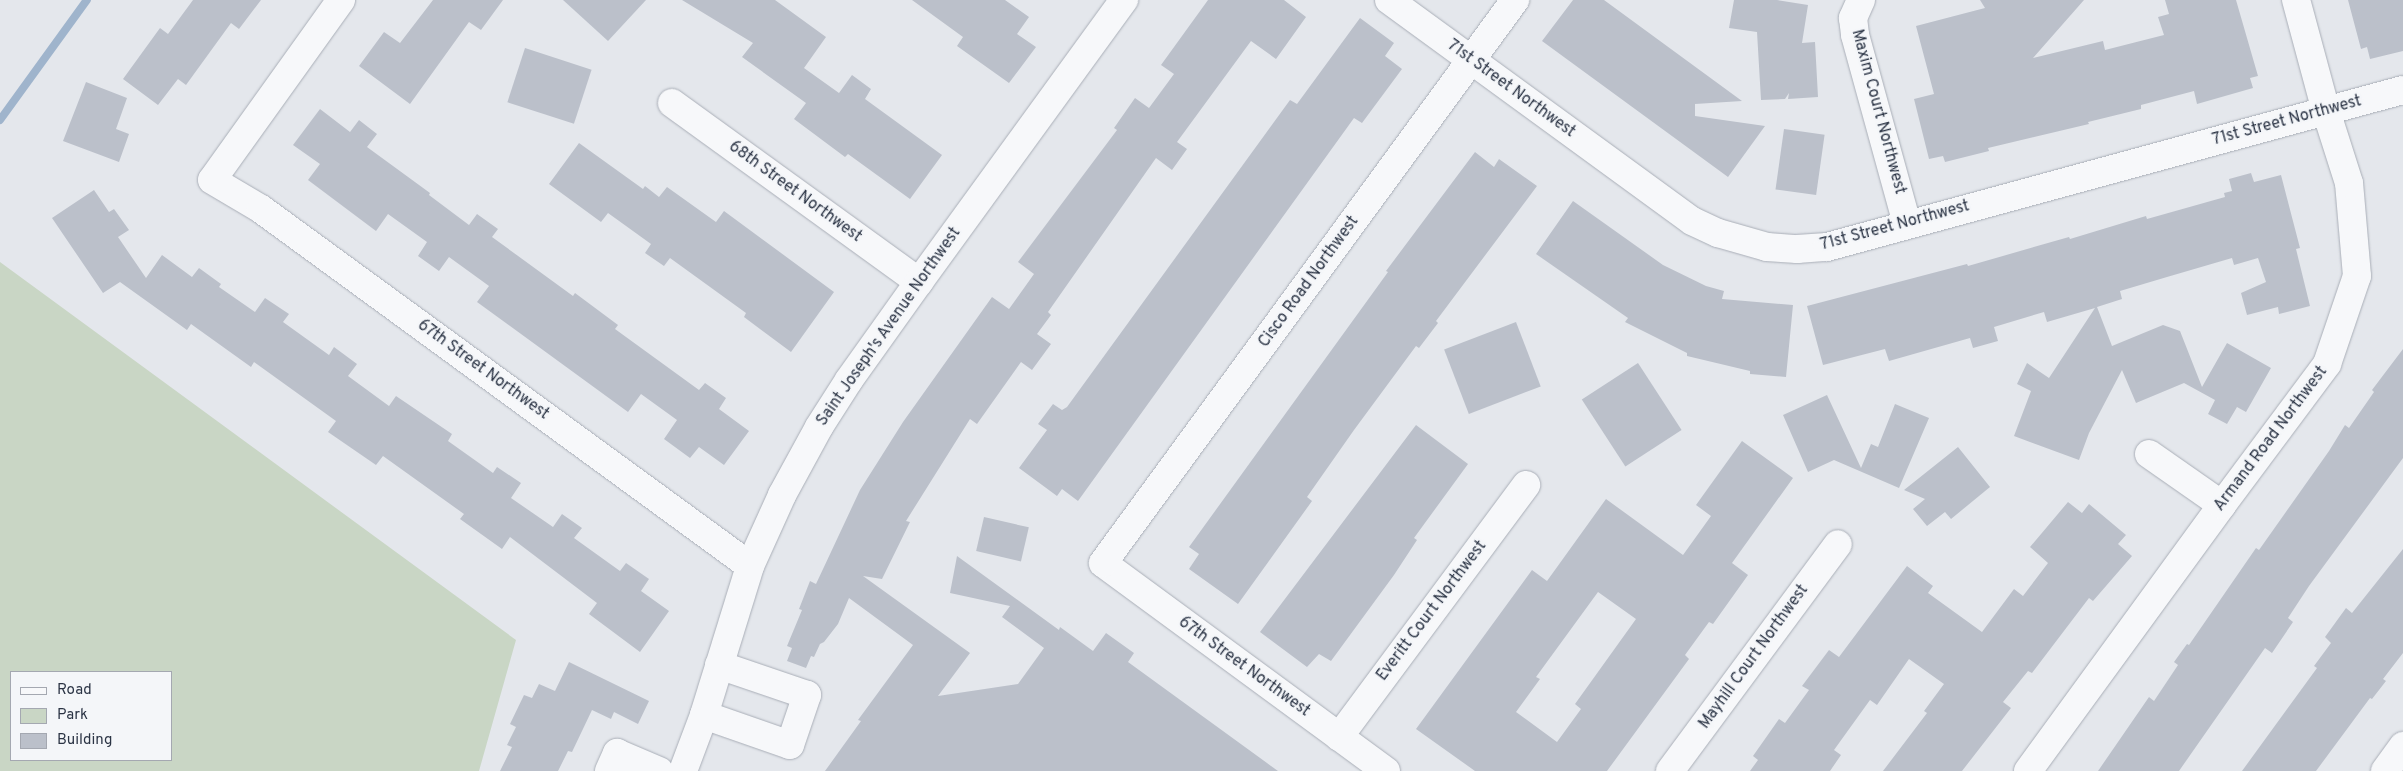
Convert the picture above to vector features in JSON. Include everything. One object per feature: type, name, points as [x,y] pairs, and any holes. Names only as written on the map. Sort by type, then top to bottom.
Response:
[{"type":"street","name":"67th Street Northwest","points":[[342,0],[212,180],[261,208],[750,566]]},
{"type":"street","name":"71st Street Northwest","points":[[1389,0],[1472,59],[1660,199],[1692,220],[1718,233],[1767,247],[1797,249],[1827,247],[2403,90]]},
{"type":"street","name":"Cisco Road Northwest","points":[[1103,564],[1515,0]]},
{"type":"street","name":"Maxim Court Northwest","points":[[1861,0],[1853,18],[1855,35],[1907,224]]},
{"type":"street","name":"Armand Road Northwest","points":[[2028,771],[2327,364],[2357,276],[2349,183],[2326,111],[2296,0]]},
{"type":"street","name":"Saint Joseph's Avenue Northwest","points":[[683,771],[704,716],[750,566],[782,495],[819,427],[849,380],[1114,4]]},
{"type":"street","name":"68th Street Northwest","points":[[672,103],[919,282]]},
{"type":"street","points":[[2149,454],[2222,505]]},
{"type":"street","name":"Everitt Court Northwest","points":[[1339,737],[1526,485]]},
{"type":"street","name":"Mayhill Court Northwest","points":[[1670,771],[1838,544]]},
{"type":"street","name":"67th Street Northwest","points":[[1103,564],[1386,771]]},
{"type":"street","points":[[704,716],[790,745],[807,695],[720,665]]},
{"type":"street","points":[[2385,771],[2403,746]]},
{"type":"street","points":[[608,771],[617,753],[659,771]]},
{"type":"green space","points":[[0,262],[516,640],[479,771],[0,771]]},
{"type":"building","points":[[193,0],[261,0],[239,29],[231,23],[186,85],[178,79],[158,105],[123,79],[160,28],[168,34]]},
{"type":"building","points":[[433,0],[503,0],[481,30],[469,22],[410,104],[359,66],[384,32],[400,43]]},
{"type":"building","points":[[563,0],[646,0],[608,41]]},
{"type":"building","points":[[682,0],[775,0],[826,37],[804,68],[839,93],[852,75],[871,89],[865,99],[942,155],[910,199],[848,154],[845,157],[794,119],[806,103],[742,57],[753,43]]},
{"type":"building","points":[[912,0],[1005,0],[1029,17],[1017,34],[1036,47],[1009,83],[957,46],[963,37]]},
{"type":"building","points":[[1208,0],[1284,0],[1306,17],[1276,59],[1251,41],[1177,142],[1187,149],[1172,170],[1156,158],[1048,312],[1051,315],[1037,334],[1051,344],[1032,370],[1021,362],[977,424],[970,419],[906,521],[910,522],[882,579],[863,576],[970,653],[938,696],[1018,684],[1044,648],[1002,617],[1010,606],[950,593],[957,556],[1059,630],[1060,627],[1093,651],[1106,633],[1134,653],[1128,662],[1278,771],[825,771],[861,721],[858,720],[913,645],[849,598],[838,624],[824,642],[820,644],[814,657],[811,656],[806,668],[787,661],[792,648],[787,646],[802,610],[799,609],[810,581],[816,584],[860,490],[903,422],[992,297],[1009,309],[1034,274],[1018,262],[1117,130],[1114,128],[1135,98],[1149,108],[1174,74],[1161,65]]},
{"type":"building","points":[[1573,0],[1604,0],[1742,101],[1695,104],[1695,116],[1765,126],[1728,177],[1542,41]]},
{"type":"building","points":[[1734,0],[1777,0],[1808,5],[1802,43],[1815,42],[1818,97],[1788,99],[1789,93],[1785,99],[1761,100],[1757,32],[1729,28]]},
{"type":"building","points":[[1980,0],[2084,0],[2033,58],[2103,41],[2105,50],[2164,35],[2158,17],[2169,14],[2165,0],[2236,0],[2258,76],[2250,78],[2253,88],[2197,104],[2194,91],[2141,105],[2141,109],[2088,122],[2089,124],[1988,148],[1989,151],[1945,162],[1943,156],[1929,159],[1914,99],[1934,94],[1916,26],[1985,8]]},
{"type":"building","points":[[2348,0],[2403,0],[2403,51],[2370,59],[2367,47],[2361,49]]},
{"type":"building","points":[[1360,18],[1394,43],[1385,56],[1402,69],[1362,123],[1354,118],[1078,501],[1062,489],[1057,496],[1019,468],[1047,430],[1038,424],[1053,404],[1062,410],[1067,407],[1290,100],[1297,104]]},
{"type":"building","points":[[525,48],[592,70],[574,124],[507,102]]},
{"type":"building","points":[[86,82],[127,98],[116,129],[129,134],[119,162],[63,141]]},
{"type":"building","points":[[320,109],[350,132],[359,120],[377,134],[367,147],[430,193],[429,195],[469,225],[477,214],[498,229],[492,237],[573,296],[575,293],[618,325],[615,329],[699,390],[705,383],[726,398],[719,409],[749,431],[724,465],[699,447],[690,458],[664,439],[677,420],[641,394],[628,412],[477,302],[489,286],[449,257],[439,271],[418,256],[427,242],[388,214],[376,231],[308,180],[320,164],[293,145]]},
{"type":"building","points":[[1784,129],[1825,135],[1816,195],[1776,189]]},
{"type":"building","points":[[579,143],[643,189],[645,186],[659,197],[667,187],[716,222],[724,211],[834,292],[791,352],[744,317],[746,313],[670,258],[664,266],[645,253],[651,244],[608,213],[601,222],[549,184]]},
{"type":"building","points":[[1475,152],[1494,167],[1499,159],[1537,186],[1436,321],[1438,323],[1419,348],[1416,346],[1354,430],[1307,497],[1312,501],[1238,604],[1189,569],[1199,554],[1189,547],[1388,272],[1386,271]]},
{"type":"building","points":[[2251,173],[2254,182],[2281,175],[2300,248],[2296,249],[2310,306],[2279,314],[2278,307],[2247,315],[2241,293],[2266,282],[2258,258],[2234,265],[2232,258],[2120,291],[2122,299],[2097,307],[2112,346],[2163,325],[2180,331],[2202,387],[2227,343],[2271,368],[2246,412],[2237,407],[2227,424],[2208,414],[2215,400],[2184,383],[2136,403],[2122,370],[2089,433],[2079,460],[2014,436],[2031,391],[2017,384],[2027,363],[2049,378],[2095,308],[2047,322],[2044,312],[1994,327],[1998,341],[1973,348],[1970,338],[1889,361],[1885,349],[1823,365],[1807,306],[1967,264],[1968,266],[2069,237],[2070,239],[2146,216],[2147,219],[2225,197],[2224,193],[2232,191],[2229,179]]},
{"type":"building","points":[[94,190],[109,212],[114,209],[129,230],[118,237],[146,278],[162,255],[192,277],[199,268],[221,284],[219,287],[255,312],[265,298],[289,314],[283,322],[329,355],[334,347],[357,364],[348,376],[389,406],[396,396],[452,434],[448,441],[493,473],[497,467],[521,483],[511,498],[553,527],[562,514],[582,528],[574,538],[620,571],[626,563],[649,579],[641,591],[669,611],[640,652],[589,614],[597,603],[510,537],[502,549],[460,519],[464,514],[383,456],[376,465],[328,432],[336,421],[254,362],[251,367],[191,324],[187,330],[120,282],[103,293],[52,218]]},
{"type":"building","points":[[1573,201],[1663,265],[1706,286],[1724,291],[1722,299],[1793,305],[1786,377],[1750,374],[1750,371],[1687,356],[1687,353],[1625,322],[1628,318],[1536,254]]},
{"type":"building","points":[[1516,322],[1541,386],[1469,414],[1444,350]]},
{"type":"building","points":[[2403,349],[2403,458],[2309,586],[2288,618],[2293,622],[2272,653],[2265,648],[2179,771],[2098,771],[2149,697],[2154,701],[2178,665],[2174,662],[2187,644],[2189,645],[2256,548],[2259,550],[2329,451],[2345,425],[2349,428],[2374,392],[2372,390]]},
{"type":"building","points":[[1638,363],[1682,430],[1625,467],[1582,399]]},
{"type":"building","points":[[1827,395],[1861,468],[1871,444],[1878,447],[1895,404],[1929,418],[1899,488],[1834,460],[1808,472],[1783,415]]},
{"type":"building","points":[[1416,425],[1468,464],[1414,538],[1417,540],[1394,575],[1331,661],[1319,654],[1307,667],[1260,632]]},
{"type":"building","points":[[1742,441],[1793,478],[1732,563],[1748,575],[1713,624],[1709,622],[1685,655],[1689,659],[1607,771],[1475,771],[1416,729],[1532,570],[1547,581],[1606,499],[1683,555],[1711,516],[1696,505]],"holes":[[[1598,592],[1636,619],[1575,704],[1581,709],[1557,742],[1516,712],[1540,679],[1536,677]]]},
{"type":"building","points":[[1958,447],[1990,487],[1951,519],[1945,512],[1927,526],[1913,509],[1925,499],[1904,490]]},
{"type":"building","points":[[2068,502],[2082,513],[2089,504],[2126,535],[2118,544],[2132,556],[2093,601],[2089,598],[2032,673],[2028,671],[2003,702],[2011,708],[1962,771],[1883,771],[1927,713],[1924,711],[1944,684],[1909,659],[1877,705],[1870,700],[1834,750],[1841,755],[1830,771],[1750,771],[1758,760],[1753,756],[1779,719],[1785,723],[1809,690],[1802,686],[1829,650],[1839,657],[1907,566],[1933,586],[1928,593],[1982,632],[2014,589],[2023,596],[2048,563],[2030,547]]},
{"type":"building","points":[[984,517],[1029,527],[1021,561],[976,551]]},
{"type":"building","points":[[2403,549],[2403,653],[2383,679],[2386,681],[2372,699],[2370,698],[2316,771],[2242,771],[2317,668],[2314,666],[2331,643],[2325,637],[2346,608],[2352,613]]},
{"type":"building","points":[[569,662],[649,701],[638,724],[614,712],[611,719],[592,710],[572,752],[568,751],[558,771],[500,771],[512,747],[507,745],[516,727],[510,724],[524,695],[532,698],[539,684],[555,691]]},
{"type":"waterway","points":[[0,120],[87,0]]}]
